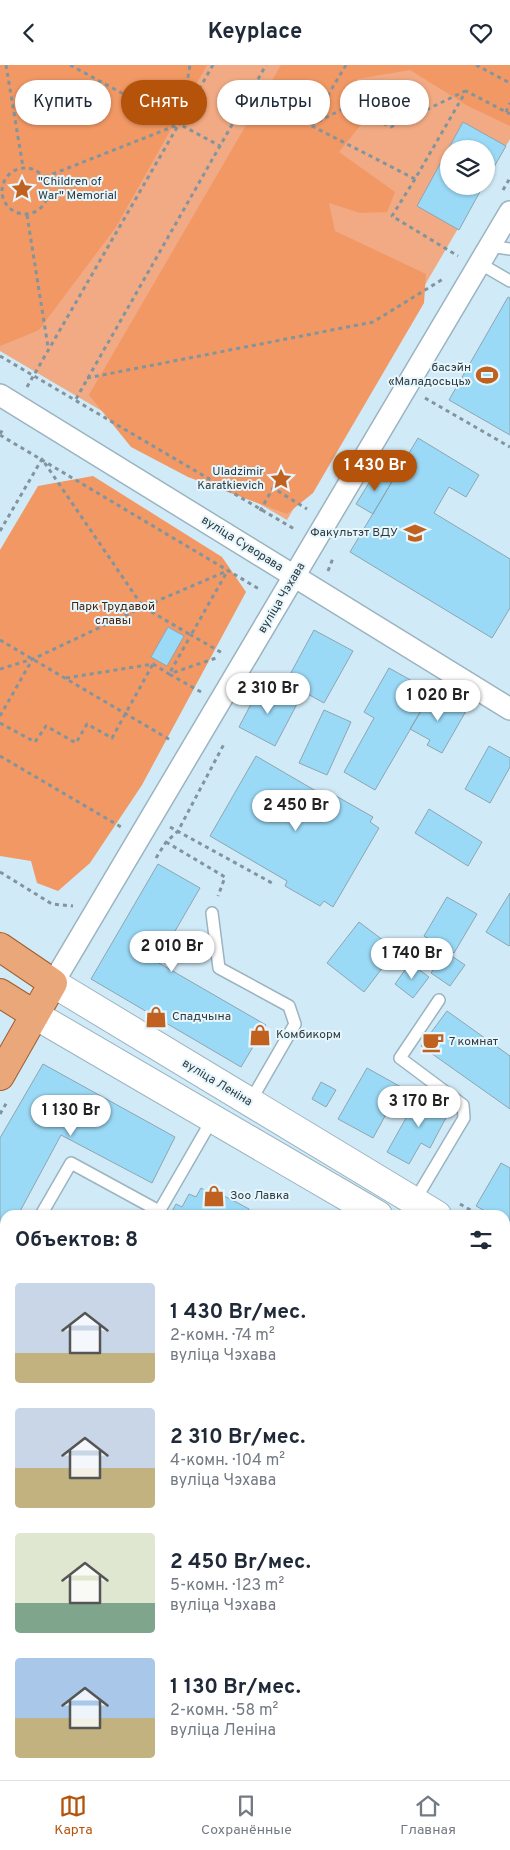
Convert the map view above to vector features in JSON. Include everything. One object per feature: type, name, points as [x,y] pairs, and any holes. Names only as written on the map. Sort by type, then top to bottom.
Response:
[{"type":"main road","name":"вуліца Леніна","points":[[0,947],[53,983],[425,1209]]},
{"type":"main road","points":[[0,1076],[53,983]]},
{"type":"main road","points":[[0,993],[369,1210]]},
{"type":"street","name":"вуліца Чэхава","points":[[53,983],[510,212]]},
{"type":"street","name":"вуліца Суворава","points":[[0,395],[510,709]]},
{"type":"street","points":[[213,1119],[239,1096]]},
{"type":"lane","points":[[485,254],[510,281]]},
{"type":"lane","points":[[212,913],[219,968],[289,1006],[294,1024],[239,1096]]},
{"type":"lane","points":[[425,1209],[464,1118],[463,1105],[400,1058],[439,1000]]},
{"type":"lane","points":[[160,1210],[213,1119]]},
{"type":"lane","points":[[44,1210],[71,1163],[153,1210]]},
{"type":"path","points":[[6,65],[23,167]]},
{"type":"path","points":[[70,65],[121,92]]},
{"type":"path","points":[[187,80],[190,65]]},
{"type":"path","points":[[205,80],[213,65]]},
{"type":"path","points":[[76,399],[266,65]]},
{"type":"path","points":[[330,92],[346,65]]},
{"type":"path","points":[[476,65],[510,83]]},
{"type":"path","points":[[330,115],[347,107],[391,127],[466,91]]},
{"type":"path","points":[[466,91],[510,115]]},
{"type":"path","points":[[466,91],[392,216],[485,254]]},
{"type":"path","points":[[506,112],[510,103]]},
{"type":"path","points":[[45,177],[177,125]]},
{"type":"path","points":[[33,377],[48,348],[179,125]]},
{"type":"path","points":[[182,125],[220,145]]},
{"type":"path","points":[[310,125],[415,179]]},
{"type":"path","points":[[23,167],[35,169],[45,177],[48,189],[46,201],[38,211],[26,215],[14,212],[1,198],[3,180],[12,171],[23,167]]},
{"type":"path","points":[[26,215],[48,348]]},
{"type":"path","points":[[87,377],[373,322],[446,277]]},
{"type":"path","points":[[0,356],[33,377],[76,399],[260,511],[315,542]]},
{"type":"path","points":[[420,395],[510,447]]},
{"type":"path","points":[[3,429],[0,434],[280,601]]},
{"type":"path","points":[[0,531],[42,459]]},
{"type":"path","points":[[42,459],[143,607],[226,655],[169,673]]},
{"type":"path","points":[[260,511],[273,488],[312,512]]},
{"type":"path","points":[[0,669],[32,659],[228,570]]},
{"type":"path","points":[[169,673],[228,570]]},
{"type":"path","points":[[0,640],[174,743]]},
{"type":"path","points":[[0,716],[32,659]]},
{"type":"path","points":[[65,678],[153,664],[203,693]]},
{"type":"path","points":[[0,723],[35,742],[46,725],[76,743],[87,724],[112,737],[153,664]]},
{"type":"path","points":[[0,756],[124,829]]},
{"type":"path","points":[[152,817],[272,883]]},
{"type":"path","points":[[166,842],[225,877],[212,913]]},
{"type":"path","points":[[0,872],[52,903],[79,907]]},
{"type":"shaded area","points":[[0,65],[510,65],[510,139],[495,165],[495,140],[440,140],[440,195],[478,195],[287,520],[0,351]]},
{"type":"green space","points":[[0,65],[207,65],[199,80],[121,80],[121,125],[173,125],[116,227],[39,330],[0,346]]},
{"type":"green space","points":[[281,65],[510,65],[510,126],[468,106],[429,80],[410,70],[357,80],[340,80],[340,125],[361,125],[339,152],[395,192],[387,212],[360,213],[329,203],[335,231],[426,274],[424,303],[313,493],[287,514],[188,477],[131,447],[89,395],[246,125],[330,125],[330,80],[272,80]]},
{"type":"green space","name":"Парк Трудавой славы","points":[[93,476],[222,557],[246,592],[142,785],[90,863],[58,891],[37,883],[31,861],[0,856],[0,550],[38,486]]},
{"type":"building","points":[[463,122],[506,146],[495,165],[495,140],[453,140]]},
{"type":"building","points":[[440,164],[440,195],[478,195],[459,230],[417,206]]},
{"type":"building","name":"басэйн «Маладосьць»","points":[[508,297],[510,298],[510,435],[449,400]]},
{"type":"building","name":"Факультэт ВДУ","points":[[418,438],[479,475],[466,497],[449,487],[434,513],[510,559],[510,608],[492,638],[350,552]]},
{"type":"building","points":[[377,470],[393,480],[373,514],[356,504]]},
{"type":"building","points":[[168,627],[184,636],[167,666],[151,657]]},
{"type":"building","points":[[314,630],[353,651],[324,703],[286,682]]},
{"type":"building","points":[[389,668],[432,692],[375,790],[344,772],[374,718],[364,712]]},
{"type":"building","points":[[262,683],[298,702],[275,746],[239,727]]},
{"type":"building","points":[[432,692],[466,711],[442,753],[427,745],[430,740],[410,729]]},
{"type":"building","points":[[324,710],[351,722],[327,775],[299,763]]},
{"type":"building","points":[[489,746],[510,758],[510,767],[490,803],[465,789]]},
{"type":"building","points":[[256,756],[333,801],[336,796],[373,817],[370,822],[379,828],[333,907],[324,901],[320,906],[285,886],[287,881],[210,836]]},
{"type":"building","points":[[429,809],[482,842],[468,866],[415,833]]},
{"type":"building","points":[[158,864],[200,888],[157,962],[266,1025],[241,1067],[91,979]]},
{"type":"building","points":[[510,893],[510,945],[509,946],[486,932]]},
{"type":"building","points":[[447,897],[477,914],[454,953],[424,936]]},
{"type":"building","points":[[359,922],[396,950],[364,992],[327,963]]},
{"type":"building","points":[[446,952],[465,965],[450,986],[431,973]]},
{"type":"building","points":[[410,963],[429,977],[413,998],[395,984]]},
{"type":"building","points":[[447,1011],[510,1056],[510,1109],[421,1046]]},
{"type":"building","points":[[43,1064],[175,1137],[152,1183],[61,1135],[21,1210],[0,1210],[0,1138]]},
{"type":"building","points":[[367,1068],[401,1087],[373,1138],[338,1119]]},
{"type":"building","points":[[321,1082],[336,1090],[326,1107],[312,1099]]},
{"type":"building","points":[[420,1093],[450,1110],[430,1148],[421,1143],[409,1164],[387,1152]]},
{"type":"building","points":[[501,1163],[510,1168],[510,1210],[483,1210],[476,1206]]},
{"type":"building","points":[[201,1188],[222,1200],[224,1196],[249,1209],[173,1210],[176,1204],[182,1207],[189,1194],[196,1197]]},
{"type":"place","name":"\"Children of War\" Memorial","points":[[22,189]]},
{"type":"place","name":"басэйн «Маладосьць»","points":[[487,375]]},
{"type":"place","name":"Uladzimir Karatkievich","points":[[281,479]]},
{"type":"place","name":"Факультэт ВДУ","points":[[415,533]]},
{"type":"place","name":"Спадчына","points":[[156,1017]]},
{"type":"place","name":"Комбикорм","points":[[260,1035]]},
{"type":"place","name":"7 комнат","points":[[433,1042]]},
{"type":"place","name":"Зоо Лавка","points":[[214,1196]]}]
